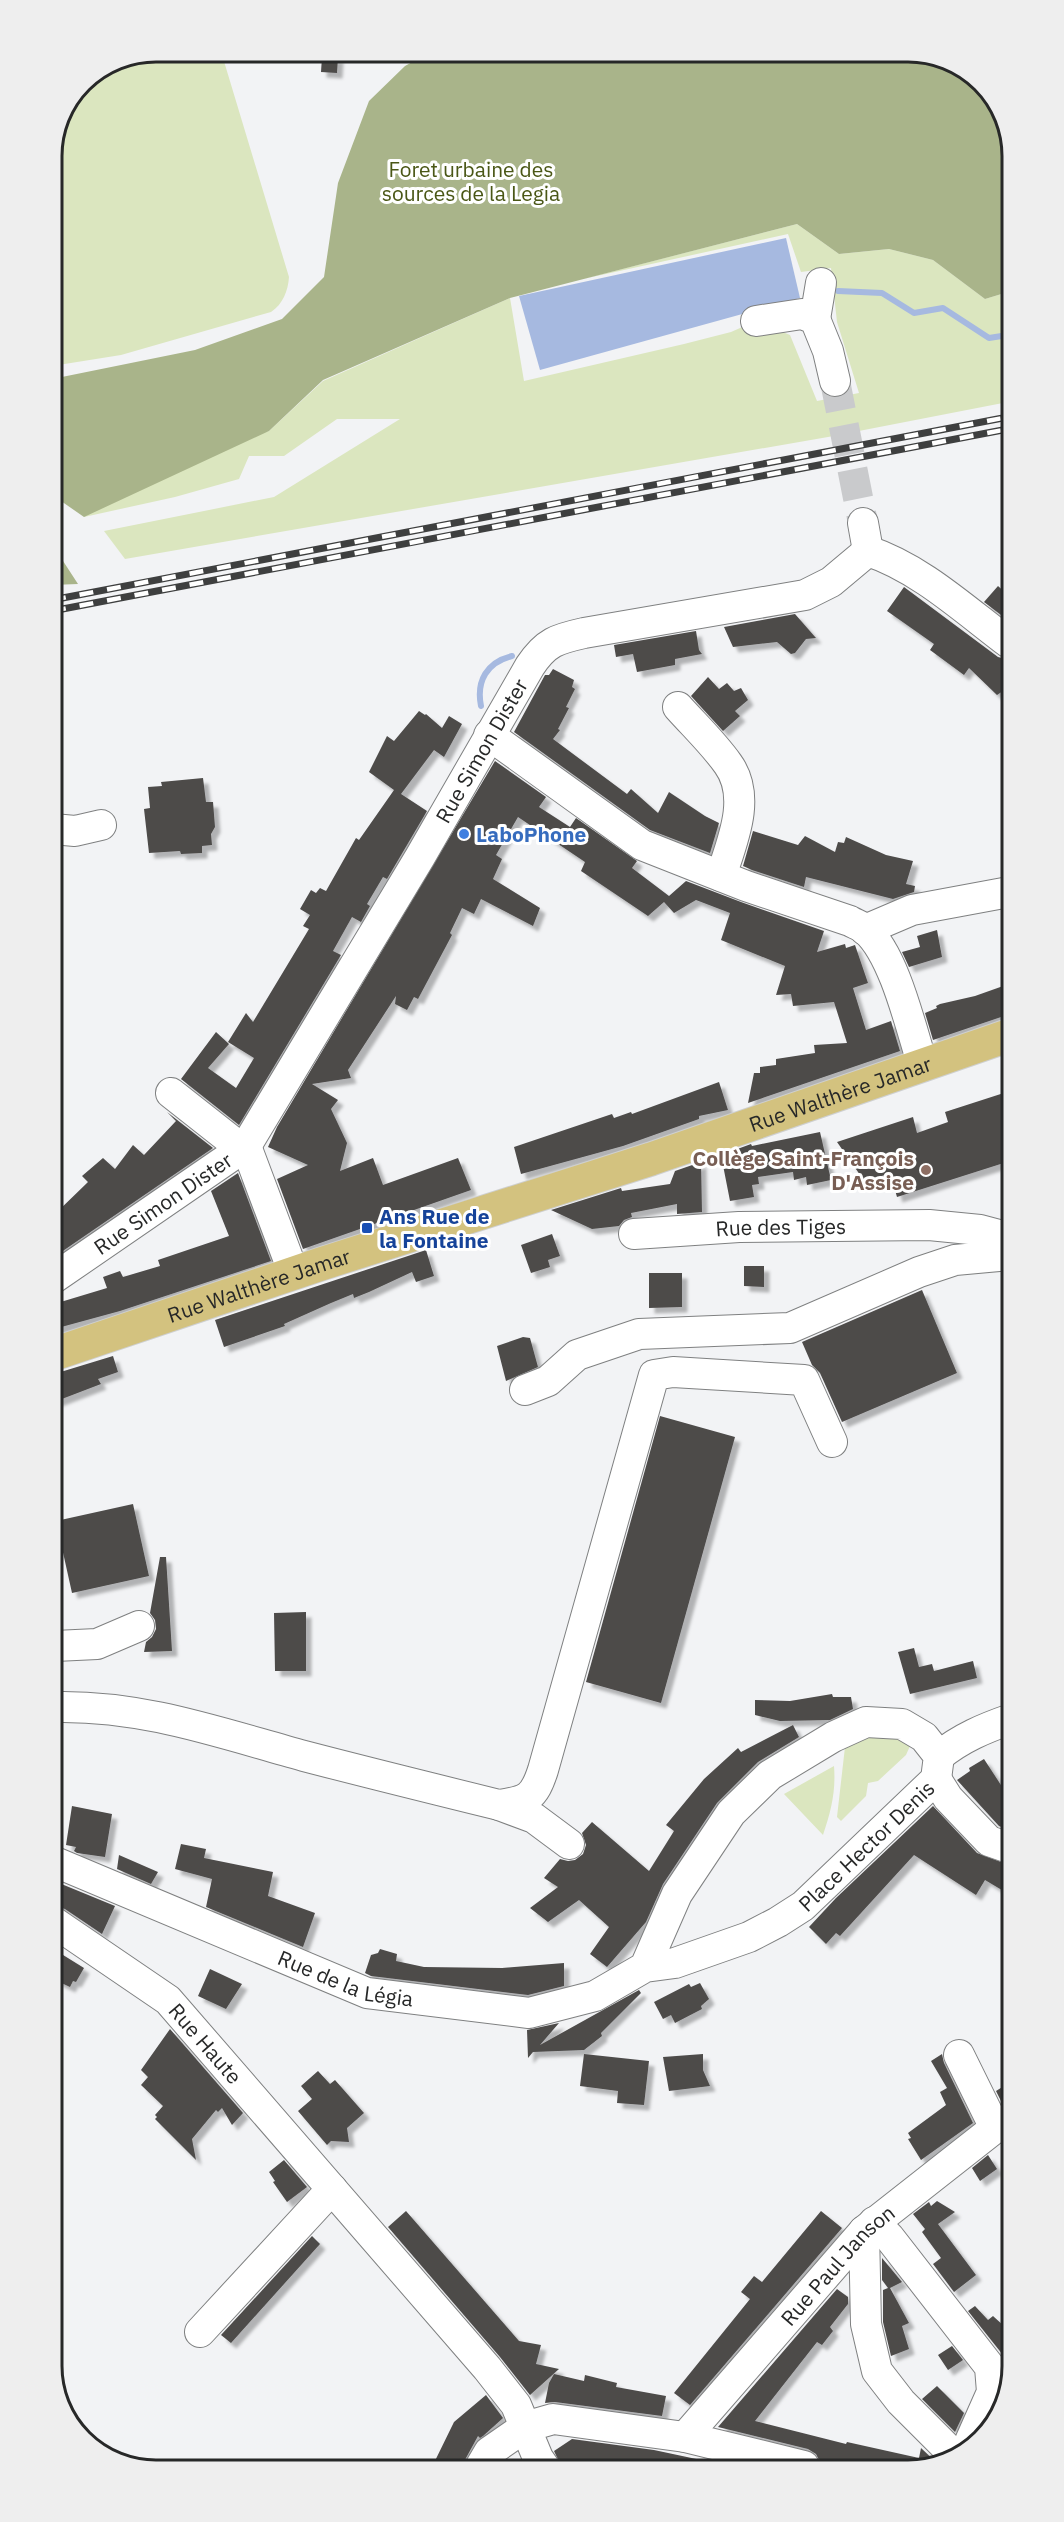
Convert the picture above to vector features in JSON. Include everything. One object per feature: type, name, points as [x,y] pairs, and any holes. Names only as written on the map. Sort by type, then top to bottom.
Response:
[{"type":"main road","name":"Rue Walthère Jamar","points":[[62,1351],[651,1159],[1002,1038]]},
{"type":"street","points":[[821,283],[815,319],[828,351],[835,381]]},
{"type":"street","points":[[756,321],[802,314],[815,319]]},
{"type":"street","name":"Rue Simon Dister","points":[[62,1272],[244,1147],[420,857],[538,653],[553,642],[595,631],[805,595],[831,582],[865,537],[887,557],[906,567],[1002,638]]},
{"type":"street","points":[[678,707],[729,765],[738,786],[739,811],[721,876]]},
{"type":"street","points":[[489,735],[631,839],[721,876],[843,918],[866,930],[875,941],[891,972],[913,1031],[923,1066]]},
{"type":"street","points":[[62,830],[75,831],[101,825]]},
{"type":"street","points":[[866,930],[912,910],[1002,893]]},
{"type":"street","name":"Rue Simon Dister","points":[[171,1094],[244,1147]]},
{"type":"street","points":[[244,1147],[294,1274]]},
{"type":"street","name":"Rue des Tiges","points":[[634,1234],[750,1226],[929,1225],[980,1230],[1002,1236]]},
{"type":"street","points":[[525,1390],[548,1381],[577,1355],[639,1334],[790,1328],[919,1272],[955,1260],[1002,1256]]},
{"type":"street","points":[[499,1805],[522,1802],[538,1787],[654,1375],[673,1372],[804,1380],[832,1442]]},
{"type":"street","points":[[62,1646],[97,1644],[139,1626]]},
{"type":"street","points":[[62,1707],[87,1706],[166,1717],[306,1756],[499,1805],[534,1818],[569,1844]]},
{"type":"street","name":"Place Hector Denis","points":[[866,1722],[902,1724],[924,1737],[937,1768],[803,1906],[749,1937],[675,1963],[645,1967],[676,1894],[731,1813],[770,1775],[833,1737],[866,1722]]},
{"type":"street","points":[[1002,1722],[954,1743],[937,1768],[948,1798],[989,1840],[1002,1845]]},
{"type":"street","name":"Rue de la Légia","points":[[62,1865],[367,1993],[530,2013],[596,1996],[645,1967]]},
{"type":"street","name":"Rue Haute","points":[[62,1928],[168,2000],[487,2368],[516,2405],[539,2460]]},
{"type":"street","points":[[958,2055],[1002,2119]]},
{"type":"street","name":"Rue Paul Janson","points":[[685,2437],[869,2227],[1002,2124]]},
{"type":"street","points":[[200,2332],[332,2188]]},
{"type":"street","points":[[950,2451],[901,2402],[877,2371],[866,2324],[869,2227],[889,2237],[990,2367],[992,2392],[974,2433]]},
{"type":"street","points":[[484,2460],[489,2452],[525,2427],[553,2419],[685,2437],[779,2460]]},
{"type":"green space","points":[[224,62],[289,277],[284,297],[271,312],[121,355],[62,364],[62,149],[65,131],[71,114],[81,98],[94,85],[120,69],[137,63]]},
{"type":"green space","name":"Foret urbaine des sources de la Legia","points":[[412,62],[915,62],[927,63],[944,69],[966,81],[975,89],[987,103],[998,125],[1002,156],[1002,294],[985,299],[933,260],[889,249],[839,254],[797,224],[510,298],[323,380],[269,431],[84,517],[62,502],[62,377],[195,350],[282,319],[324,277],[338,183],[369,101],[405,66]]},
{"type":"green space","points":[[797,224],[839,254],[889,249],[933,260],[985,299],[1002,294],[1002,403],[828,437],[125,559],[104,531],[274,497],[400,419],[337,419],[284,456],[249,456],[239,479],[175,497],[84,517],[91,479],[269,431],[323,381],[510,298],[524,381],[731,332],[756,321],[790,335],[817,401],[859,393],[837,322],[831,268],[801,272],[788,234],[583,279]]},
{"type":"green space","points":[[62,559],[78,584],[62,585]]},
{"type":"green space","points":[[896,1733],[910,1746],[906,1755],[878,1781],[868,1783],[866,1796],[841,1821],[837,1817],[845,1747],[851,1740]]},
{"type":"green space","points":[[834,1766],[832,1801],[823,1835],[784,1794]]},
{"type":"water","points":[[786,238],[800,298],[540,370],[519,296]]},
{"type":"building","points":[[322,62],[338,62],[337,73],[321,72]]},
{"type":"building","points":[[998,586],[1002,590],[1002,616],[984,602]]},
{"type":"building","points":[[904,587],[1002,658],[1002,692],[997,695],[969,668],[964,675],[930,650],[934,644],[887,611]]},
{"type":"building","points":[[795,614],[816,638],[806,639],[795,653],[791,654],[777,642],[733,647],[724,627]]},
{"type":"building","points":[[696,631],[699,650],[702,654],[675,659],[675,665],[637,672],[633,654],[616,657],[614,645]]},
{"type":"building","points":[[553,669],[574,680],[572,687],[575,689],[566,707],[569,708],[558,729],[560,730],[553,739],[627,794],[631,789],[658,813],[669,792],[719,823],[710,853],[650,830],[514,732],[545,675],[549,675]]},
{"type":"building","points":[[708,677],[719,689],[727,683],[734,691],[741,688],[748,700],[735,711],[740,716],[723,731],[691,696]]},
{"type":"building","points":[[419,711],[442,728],[449,716],[462,724],[444,757],[434,750],[401,794],[427,811],[387,879],[383,877],[367,904],[370,906],[361,922],[352,917],[333,951],[341,955],[239,1125],[181,1079],[216,1032],[229,1044],[208,1068],[236,1088],[254,1058],[228,1042],[246,1013],[253,1022],[309,929],[303,926],[310,915],[300,909],[311,890],[316,893],[320,888],[326,891],[356,838],[359,840],[394,790],[369,772],[387,736],[394,741]]},
{"type":"building","points":[[495,761],[546,797],[539,807],[570,827],[576,818],[637,861],[632,868],[669,896],[686,881],[824,931],[817,952],[845,944],[846,948],[855,945],[868,983],[853,988],[866,1030],[891,1021],[900,1051],[748,1103],[754,1073],[760,1073],[760,1067],[776,1065],[776,1059],[815,1053],[814,1045],[847,1043],[834,1002],[793,1006],[791,994],[776,995],[785,966],[721,940],[730,913],[696,900],[674,913],[664,902],[648,916],[581,871],[585,862],[518,817],[496,855],[502,859],[493,879],[540,908],[533,926],[481,899],[474,914],[462,908],[450,933],[452,935],[418,999],[414,997],[407,1010],[395,1004],[396,996],[348,1070],[351,1078],[312,1084],[338,1100],[331,1109],[347,1143],[340,1171],[373,1158],[383,1185],[458,1158],[471,1190],[303,1249],[277,1179],[308,1165],[268,1147],[277,1127]]},
{"type":"building","points":[[203,778],[206,802],[213,802],[215,827],[211,834],[212,845],[202,846],[202,853],[181,854],[180,851],[149,853],[144,809],[150,808],[148,787],[162,786],[161,782]]},
{"type":"building","points":[[753,831],[798,845],[805,836],[835,852],[838,842],[844,843],[846,837],[886,855],[913,861],[906,884],[915,886],[914,892],[893,899],[806,877],[804,887],[752,870],[743,866]]},
{"type":"building","points":[[937,930],[942,957],[909,967],[902,952],[920,947],[917,936]]},
{"type":"building","points":[[1002,986],[1002,1017],[933,1040],[925,1013],[937,1008],[936,1006],[940,1004],[975,996]]},
{"type":"building","points":[[719,1082],[728,1110],[699,1116],[699,1119],[623,1146],[521,1174],[514,1147],[612,1114],[614,1118],[631,1112],[632,1114]]},
{"type":"building","points":[[1002,1094],[1002,1164],[897,1197],[890,1173],[865,1182],[837,1142],[913,1117],[917,1133],[948,1122],[945,1112]]},
{"type":"building","points":[[167,1112],[213,1148],[62,1252],[62,1207],[88,1182],[82,1176],[103,1158],[115,1169],[133,1145],[144,1155],[176,1121]]},
{"type":"building","points":[[820,1132],[831,1180],[807,1185],[806,1177],[794,1180],[793,1172],[758,1177],[759,1184],[752,1185],[754,1197],[730,1201],[721,1155],[751,1144],[752,1146]]},
{"type":"building","points":[[701,1162],[702,1212],[677,1214],[677,1204],[631,1213],[632,1217],[624,1220],[619,1226],[592,1229],[551,1210],[621,1188],[622,1191],[670,1184],[675,1171]]},
{"type":"building","points":[[238,1173],[271,1261],[120,1311],[62,1327],[62,1302],[107,1288],[103,1277],[120,1271],[123,1277],[160,1266],[158,1260],[229,1236],[211,1191]]},
{"type":"building","points":[[552,1234],[560,1256],[548,1260],[550,1267],[531,1273],[521,1245]]},
{"type":"building","points":[[426,1250],[434,1276],[416,1282],[412,1272],[354,1298],[353,1294],[331,1303],[284,1324],[285,1326],[224,1347],[215,1320]]},
{"type":"building","points":[[744,1266],[764,1266],[764,1287],[744,1286]]},
{"type":"building","points":[[649,1273],[682,1273],[682,1307],[649,1308]]},
{"type":"building","points":[[922,1290],[957,1373],[842,1422],[820,1373],[812,1365],[802,1342]]},
{"type":"building","points":[[523,1337],[530,1338],[538,1367],[506,1381],[497,1346]]},
{"type":"building","points":[[113,1356],[118,1372],[98,1379],[101,1384],[62,1399],[62,1372]]},
{"type":"building","points":[[660,1416],[735,1437],[661,1703],[586,1682]]},
{"type":"building","points":[[133,1504],[149,1576],[72,1593],[62,1548],[62,1520]]},
{"type":"building","points":[[160,1557],[166,1557],[172,1651],[144,1652],[146,1642],[156,1629],[155,1620],[150,1613]]},
{"type":"building","points":[[306,1612],[306,1671],[275,1671],[274,1613]]},
{"type":"building","points":[[914,1648],[919,1667],[932,1664],[934,1671],[973,1661],[977,1678],[910,1694],[898,1652]]},
{"type":"building","points":[[832,1694],[833,1697],[851,1697],[853,1709],[830,1720],[780,1721],[755,1715],[755,1700],[790,1701]]},
{"type":"building","points":[[793,1725],[799,1737],[758,1762],[717,1803],[663,1884],[646,1922],[607,1967],[590,1954],[609,1927],[579,1900],[548,1922],[530,1908],[558,1887],[544,1878],[560,1859],[575,1860],[583,1854],[586,1845],[582,1833],[592,1822],[649,1871],[674,1831],[666,1825],[704,1779],[738,1748],[741,1752]]},
{"type":"building","points":[[984,1759],[1002,1787],[1002,1827],[957,1780],[970,1771],[969,1768]]},
{"type":"building","points":[[72,1806],[112,1814],[105,1857],[77,1853],[74,1851],[76,1847],[66,1845]]},
{"type":"building","points":[[933,1806],[977,1853],[1002,1862],[1002,1890],[985,1880],[976,1895],[914,1855],[840,1936],[836,1933],[826,1944],[809,1927],[836,1898]]},
{"type":"building","points":[[181,1844],[206,1849],[204,1858],[273,1872],[268,1896],[315,1913],[303,1947],[206,1907],[212,1879],[175,1869]]},
{"type":"building","points":[[119,1855],[158,1872],[151,1884],[117,1869]]},
{"type":"building","points":[[62,1884],[115,1906],[102,1934],[62,1908]]},
{"type":"building","points":[[380,1949],[397,1954],[396,1961],[424,1967],[502,1968],[564,1963],[564,1986],[528,1995],[371,1976],[365,1973],[371,1955],[378,1953]]},
{"type":"building","points":[[62,1954],[84,1968],[76,1982],[73,1981],[70,1987],[62,1983]]},
{"type":"building","points":[[210,1969],[242,1984],[226,2009],[198,1996]]},
{"type":"building","points":[[700,1983],[709,1999],[701,2006],[702,2009],[675,2023],[671,2015],[663,2019],[654,2002],[689,1984],[691,1987]]},
{"type":"building","points":[[639,1990],[641,1993],[601,2033],[602,2036],[584,2050],[533,2052],[528,2058],[527,2030],[559,2023],[540,2045]]},
{"type":"building","points":[[170,2029],[243,2113],[232,2125],[222,2108],[218,2112],[216,2110],[192,2139],[196,2160],[155,2119],[157,2117],[155,2115],[163,2106],[141,2085],[148,2077],[141,2070]]},
{"type":"building","points":[[584,2054],[649,2061],[644,2105],[617,2103],[618,2091],[580,2086]]},
{"type":"building","points":[[703,2054],[703,2070],[710,2086],[669,2091],[663,2057]]},
{"type":"building","points":[[942,2054],[944,2063],[973,2123],[921,2160],[908,2139],[911,2138],[908,2133],[946,2105],[940,2092],[947,2088],[931,2061]]},
{"type":"building","points":[[318,2071],[330,2084],[335,2080],[364,2113],[347,2128],[349,2142],[331,2141],[327,2145],[298,2111],[312,2099],[301,2086]]},
{"type":"building","points":[[1002,2087],[1002,2103],[996,2091]]},
{"type":"building","points":[[988,2155],[997,2169],[980,2181],[972,2168]]},
{"type":"building","points":[[284,2160],[307,2187],[287,2202],[269,2172]]},
{"type":"building","points":[[937,2201],[955,2212],[938,2224],[976,2275],[954,2292],[933,2264],[941,2258],[922,2232],[925,2229],[913,2214],[929,2202],[931,2206]]},
{"type":"building","points":[[406,2211],[519,2341],[541,2345],[536,2364],[559,2369],[530,2395],[388,2227]]},
{"type":"building","points":[[821,2211],[842,2228],[690,2405],[674,2393],[750,2299],[741,2292],[754,2276],[762,2282]]},
{"type":"building","points":[[312,2236],[320,2244],[231,2343],[221,2335]]},
{"type":"building","points":[[882,2258],[902,2282],[890,2288],[909,2323],[902,2326],[909,2349],[891,2356],[883,2322],[883,2290],[888,2288],[882,2280]]},
{"type":"building","points":[[837,2289],[848,2297],[848,2304],[830,2327],[833,2331],[822,2345],[817,2342],[755,2421],[846,2444],[847,2442],[919,2458],[921,2448],[931,2458],[921,2460],[819,2460],[816,2454],[808,2449],[718,2427]]},
{"type":"building","points":[[975,2306],[988,2320],[993,2316],[1002,2324],[1002,2354],[968,2311]]},
{"type":"building","points":[[952,2346],[963,2360],[948,2370],[938,2355]]},
{"type":"building","points":[[554,2374],[584,2381],[585,2375],[617,2383],[616,2387],[666,2396],[662,2416],[555,2402],[545,2403],[549,2383]]},
{"type":"building","points":[[937,2386],[964,2413],[955,2432],[922,2399]]},
{"type":"building","points":[[486,2395],[503,2418],[483,2436],[480,2438],[478,2436],[465,2460],[435,2460],[454,2422]]},
{"type":"building","points":[[572,2439],[654,2450],[701,2460],[558,2460],[554,2451]]},
{"type":"waterway","points":[[838,291],[882,293],[914,313],[943,308],[989,338],[1002,336]]},
{"type":"waterway","points":[[481,706],[480,688],[485,674],[496,663],[512,656]]},
{"type":"tunnel","points":[[835,381],[863,523]]},
{"type":"railway","points":[[62,598],[1002,418]]},
{"type":"railway","points":[[62,609],[1002,430]]},
{"type":"place","name":"LaboPhone","points":[[464,834]]},
{"type":"place","name":"Collège Saint-François D'Assise","points":[[926,1170]]},
{"type":"place","name":"Ans Rue de la Fontaine","points":[[367,1228]]}]
